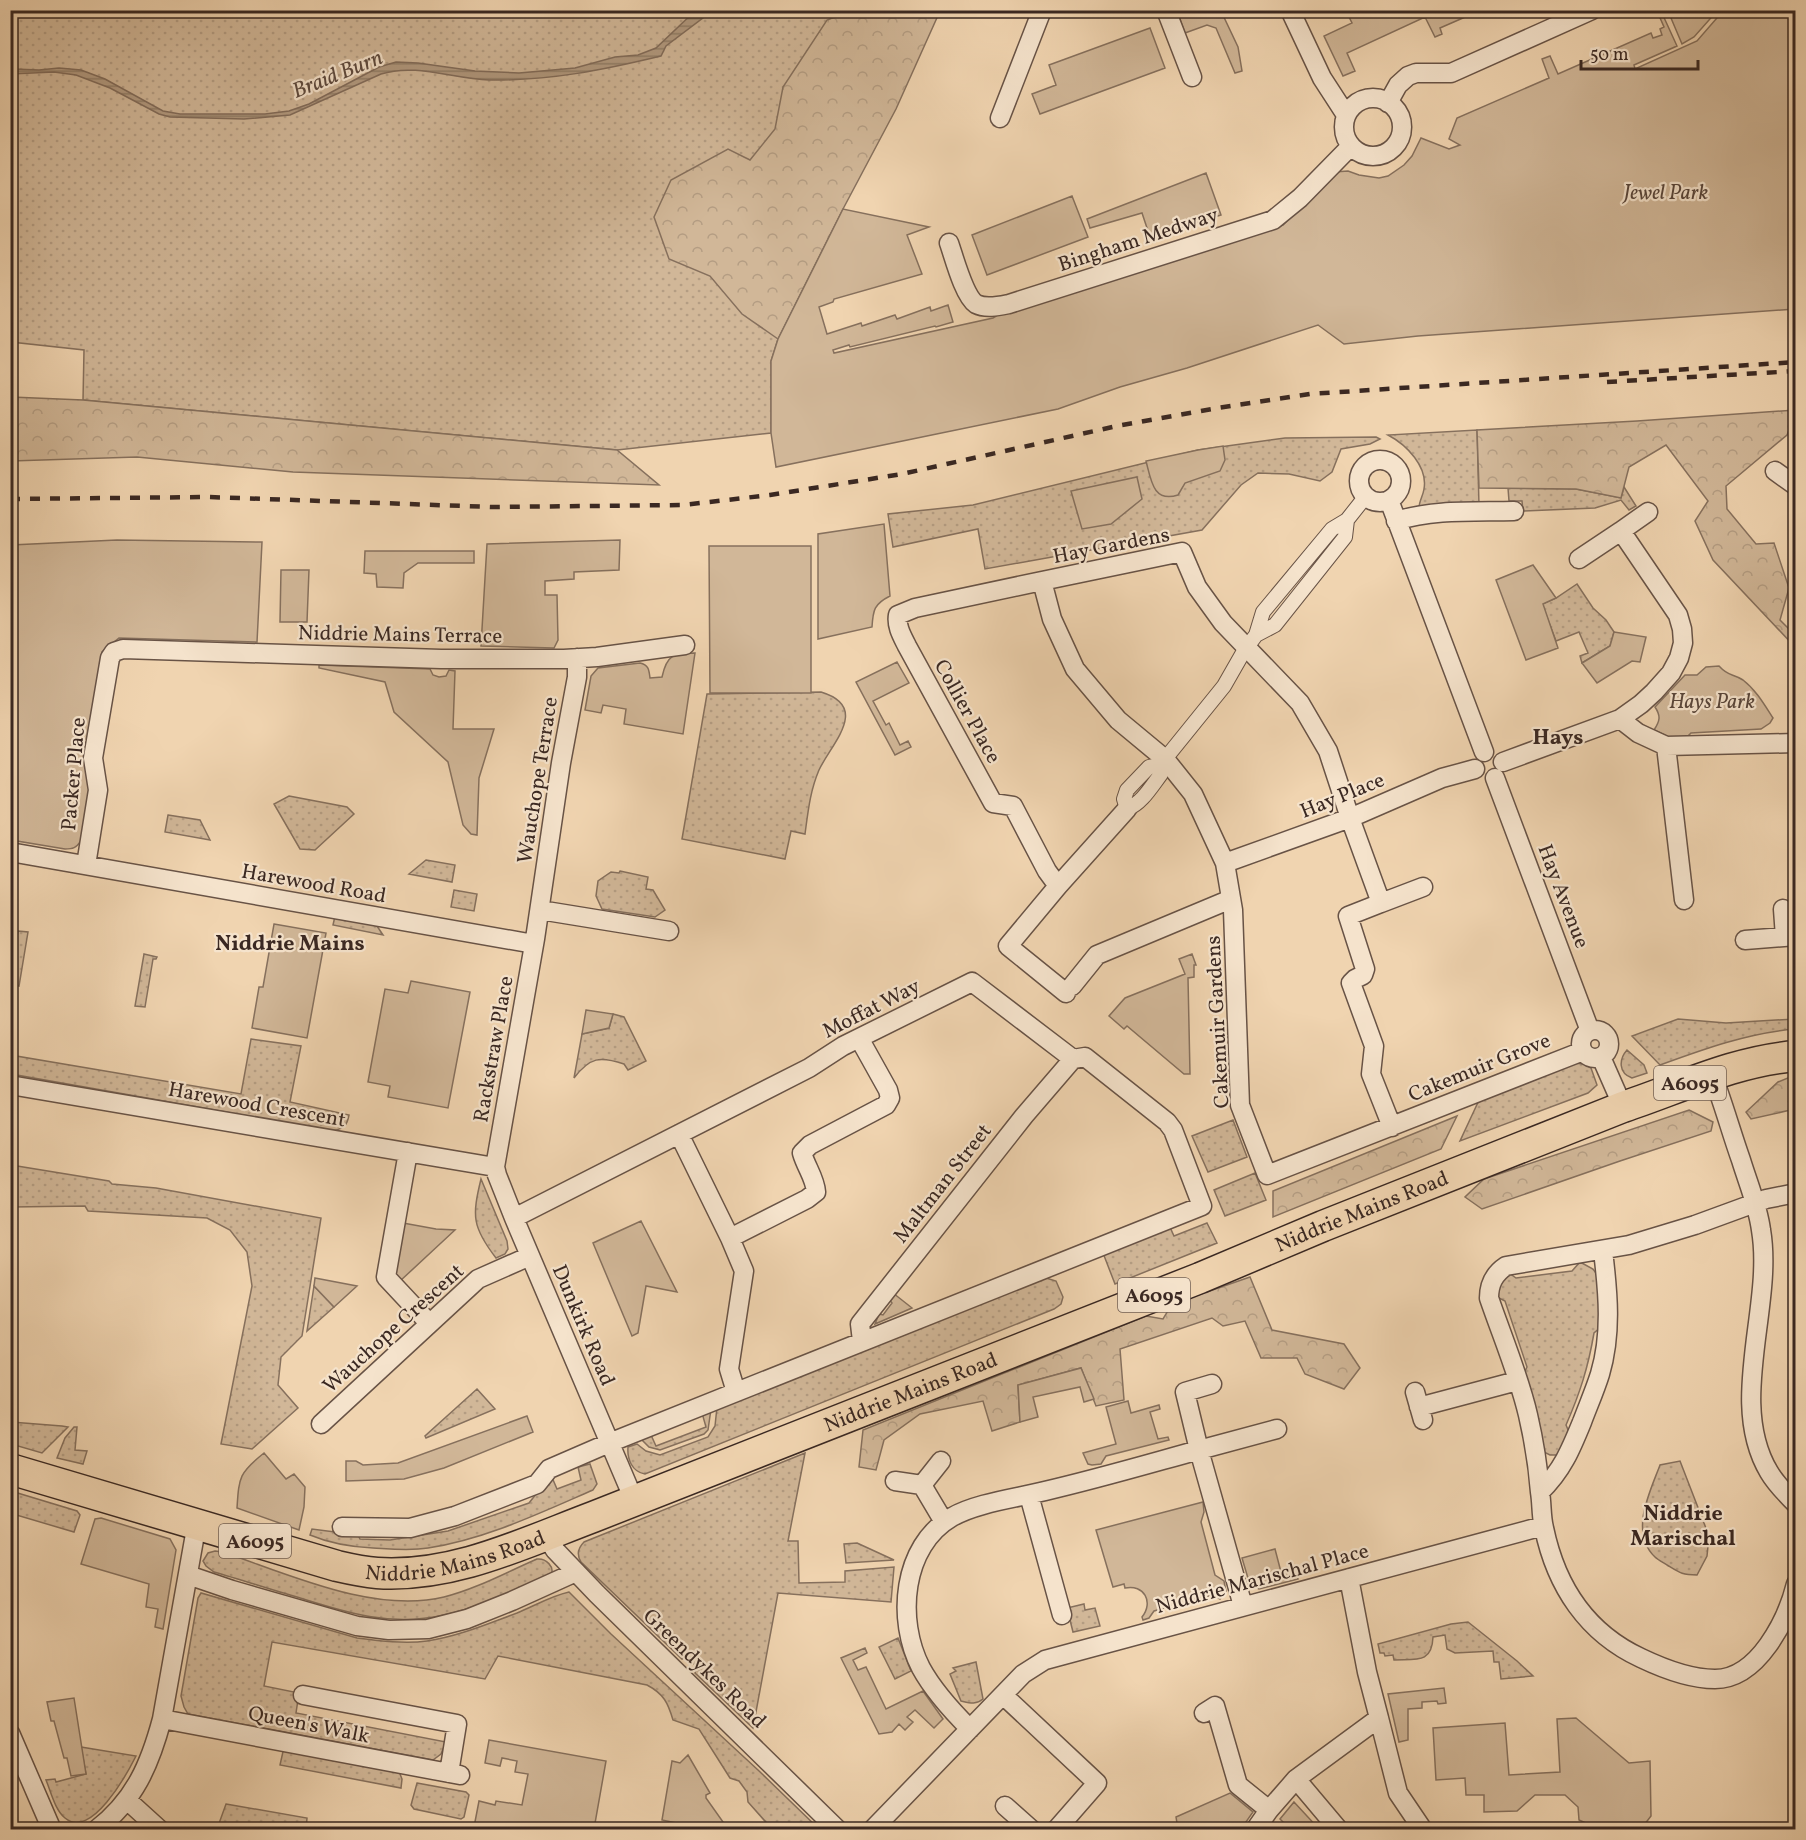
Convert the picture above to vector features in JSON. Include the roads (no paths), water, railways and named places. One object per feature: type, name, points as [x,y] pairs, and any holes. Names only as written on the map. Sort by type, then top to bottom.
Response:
[{"type":"main road","name":"Niddrie Mains Road","points":[[10,1469],[337,1566],[378,1573],[428,1571],[456,1566],[545,1535],[1200,1278],[1333,1222],[1623,1107],[1745,1064],[1796,1056]]},
{"type":"street","points":[[1000,118],[1042,10]]},
{"type":"street","points":[[1166,10],[1192,77]]},
{"type":"street","points":[[1290,10],[1322,78],[1346,115]]},
{"type":"street","points":[[1388,103],[1398,85],[1408,76],[1416,73],[1450,73],[1592,10]]},
{"type":"street","points":[[1365,99],[1381,100],[1394,108],[1401,121],[1400,135],[1393,148],[1379,155],[1363,154],[1351,146],[1344,131],[1346,115],[1357,103],[1365,99]]},
{"type":"street","name":"Bingham Medway","points":[[949,243],[973,301],[988,306],[1009,304],[1273,220],[1300,198],[1351,146]]},
{"type":"street","points":[[1385,461],[1396,467],[1401,479],[1398,491],[1389,500],[1377,502],[1366,496],[1360,484],[1362,471],[1372,462],[1385,461]]},
{"type":"street","points":[[1775,471],[1795,486]]},
{"type":"street","points":[[1232,899],[1097,955],[1069,989],[1008,946],[1126,809],[1136,806],[1145,796],[1161,774],[1162,762],[1224,686],[1251,641],[1263,612],[1332,529],[1347,520],[1366,496]]},
{"type":"street","points":[[1389,500],[1484,752]]},
{"type":"street","points":[[1396,521],[1414,515],[1432,513],[1514,511]]},
{"type":"street","points":[[1579,560],[1648,512]]},
{"type":"street","points":[[1499,770],[1496,753],[1484,752],[1475,760],[1475,769],[1483,778],[1620,719],[1641,704],[1665,680],[1679,658],[1683,643],[1678,615],[1621,531]]},
{"type":"street","name":"Hay Gardens","points":[[981,595],[1182,552],[1197,587],[1223,623],[1251,641],[1300,703],[1328,751],[1381,903]]},
{"type":"street","name":"Hay Gardens","points":[[1042,581],[1052,619],[1075,669],[1118,720],[1194,794],[1225,864]]},
{"type":"street","name":"Collier Place","points":[[981,595],[906,611],[898,615],[899,629],[993,803],[1013,806],[1047,871],[1058,886]]},
{"type":"street","name":"Niddrie Mains Terrace","points":[[114,652],[123,649],[441,659],[577,658],[686,645]]},
{"type":"street","name":"Packer Place","points":[[86,865],[98,790],[93,758],[110,658],[114,652]]},
{"type":"street","name":"Wauchope Terrace","points":[[534,942],[561,763],[577,677],[577,658]]},
{"type":"street","points":[[1620,719],[1638,733],[1666,746],[1796,743]]},
{"type":"street","points":[[1666,746],[1684,900]]},
{"type":"street","name":"Hay Place","points":[[1225,864],[1350,818],[1442,778],[1475,769]]},
{"type":"street","name":"Hay Avenue","points":[[1499,770],[1590,1031]]},
{"type":"street","name":"Harewood Road","points":[[10,852],[534,942]]},
{"type":"street","name":"Cakemuir Gardens","points":[[1225,864],[1232,899],[1240,1105],[1266,1175]]},
{"type":"street","points":[[1381,903],[1423,887]]},
{"type":"street","name":"Cakemuir Grove","points":[[1381,903],[1348,916],[1365,969],[1363,975],[1351,983],[1374,1046],[1371,1074],[1392,1126]]},
{"type":"street","points":[[1745,940],[1790,937],[1783,909]]},
{"type":"street","points":[[540,910],[669,931]]},
{"type":"street","name":"Rackstraw Place","points":[[495,1167],[534,942]]},
{"type":"street","name":"Moffat Way","points":[[514,1218],[808,1068],[859,1038],[972,982],[1073,1059],[1085,1057],[1167,1122],[1173,1130],[1202,1206],[862,1341]]},
{"type":"street","points":[[1599,1030],[1609,1038],[1608,1052],[1600,1057],[1589,1057],[1583,1051],[1582,1039],[1590,1031],[1599,1030]]},
{"type":"street","points":[[730,1238],[807,1199],[816,1192],[815,1182],[802,1153],[810,1145],[886,1105],[890,1098],[888,1090],[859,1038]]},
{"type":"street","name":"Cakemuir Grove","points":[[1266,1175],[1583,1051]]},
{"type":"street","points":[[1600,1057],[1623,1107]]},
{"type":"street","name":"Maltman Street","points":[[862,1341],[860,1324],[1024,1116],[1073,1059]]},
{"type":"street","points":[[1712,1074],[1755,1203],[1761,1230],[1763,1276],[1752,1389],[1754,1431],[1769,1473],[1796,1504]]},
{"type":"street","name":"Harewood Crescent","points":[[10,1085],[495,1167]]},
{"type":"street","points":[[680,1134],[744,1271],[729,1369],[736,1392]]},
{"type":"street","points":[[408,1152],[386,1277],[429,1323]]},
{"type":"street","name":"Dunkirk Road","points":[[495,1167],[514,1218],[634,1500]]},
{"type":"street","points":[[1796,1193],[1755,1203],[1655,1238],[1604,1251],[1514,1264],[1499,1270],[1494,1276],[1489,1291],[1489,1298],[1530,1424],[1543,1526],[1550,1552],[1570,1597],[1601,1632],[1623,1650],[1648,1662],[1704,1679],[1720,1679],[1748,1667],[1773,1638],[1785,1615],[1796,1584]]},
{"type":"street","points":[[1540,1492],[1554,1479],[1572,1447],[1600,1375],[1608,1329],[1604,1251]]},
{"type":"street","name":"Wauchope Crescent","points":[[321,1424],[478,1279],[530,1256]]},
{"type":"street","points":[[342,1527],[410,1527],[455,1516],[537,1485],[549,1469],[609,1443],[862,1341]]},
{"type":"street","points":[[1419,1407],[1517,1381]]},
{"type":"street","points":[[1212,1384],[1185,1392],[1243,1606]]},
{"type":"street","points":[[970,1729],[937,1691],[921,1667],[910,1638],[907,1608],[909,1584],[913,1566],[927,1538],[944,1522],[971,1509],[1078,1484],[1277,1429]]},
{"type":"street","points":[[922,1485],[941,1461]]},
{"type":"street","points":[[895,1481],[922,1485]]},
{"type":"street","points":[[922,1485],[944,1522]]},
{"type":"street","points":[[1029,1495],[1062,1615]]},
{"type":"street","points":[[96,1830],[127,1800],[146,1768],[154,1749],[162,1719],[197,1523]]},
{"type":"street","name":"Niddrie Marischal Place","points":[[872,1830],[1023,1674],[1045,1660],[1543,1526]]},
{"type":"street","name":"Greendykes Road","points":[[545,1535],[576,1572],[838,1830]]},
{"type":"street","points":[[188,1575],[357,1626],[389,1630],[428,1629],[467,1619],[576,1572]]},
{"type":"street","points":[[1349,1578],[1367,1672],[1398,1793],[1424,1830]]},
{"type":"street","name":"Queen's Walk","points":[[162,1719],[454,1774],[457,1724],[303,1695]]},
{"type":"street","points":[[1004,1695],[1097,1783],[1056,1830]]},
{"type":"street","points":[[1204,1713],[1215,1706],[1238,1785],[1269,1809]]},
{"type":"street","points":[[1255,1830],[1269,1809],[1296,1779],[1379,1718]]},
{"type":"street","points":[[10,1733],[52,1830]]},
{"type":"street","points":[[1296,1779],[1339,1830]]},
{"type":"street","points":[[127,1800],[160,1830]]},
{"type":"street","points":[[1005,1806],[1032,1830]]},
{"type":"railway","points":[[10,499],[209,497],[493,507],[683,505],[770,495],[902,474],[1117,426],[1310,394],[1796,362]]},
{"type":"railway","points":[[1607,382],[1796,371]]},
{"type":"district","name":"Hays","points":[[1558,736]]},
{"type":"district","name":"Niddrie Mains","points":[[290,942]]},
{"type":"district","name":"Niddrie Marischal","points":[[1683,1524]]},
{"type":"water label","name":"Braid Burn","points":[[337,73]]},
{"type":"park label","name":"Jewel Park","points":[[1666,192]]},
{"type":"park label","name":"Hays Park","points":[[1712,701]]}]
